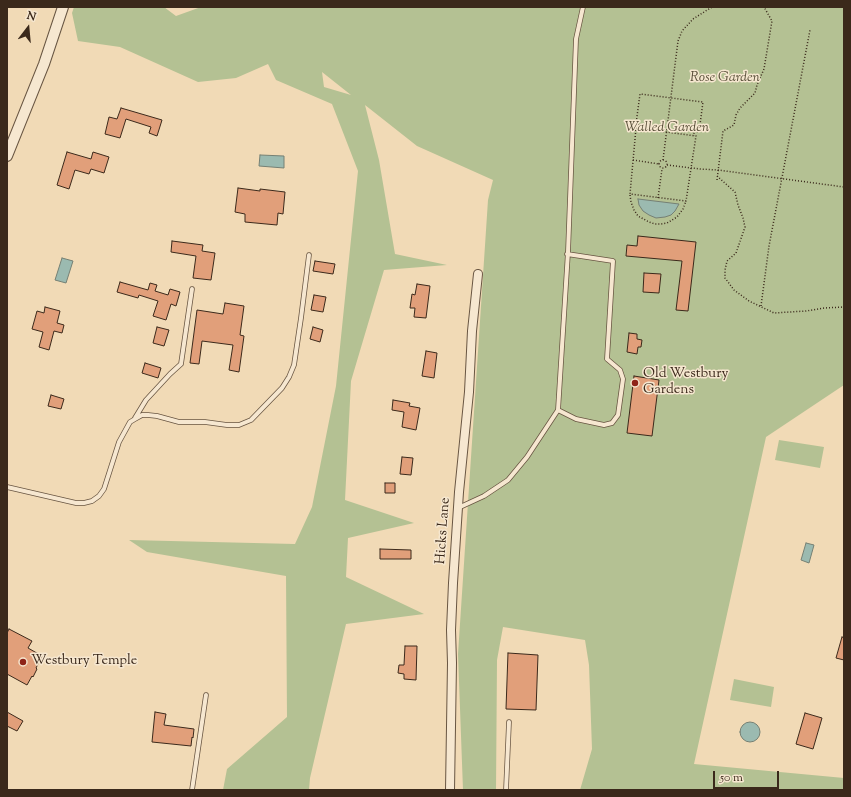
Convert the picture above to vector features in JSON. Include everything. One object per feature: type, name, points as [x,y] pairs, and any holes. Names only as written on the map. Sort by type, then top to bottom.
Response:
[{"type":"street","points":[[7,156],[44,64],[63,7]]},
{"type":"street","name":"Hicks Lane","points":[[450,790],[452,664],[451,630],[453,583],[458,508],[469,392],[472,331],[478,274]]},
{"type":"lane","points":[[458,508],[484,496],[508,480],[527,457],[558,410],[567,254],[576,39],[583,7]]},
{"type":"lane","points":[[558,410],[576,419],[604,425],[612,423],[618,414],[623,379],[620,370],[607,359],[613,262],[567,254]]},
{"type":"lane","points":[[7,487],[76,503],[92,501],[99,496],[104,489],[119,442],[130,422],[142,415],[157,416],[179,422],[205,422],[227,425],[239,425],[251,420],[282,388],[294,365],[309,255]]},
{"type":"lane","points":[[135,419],[146,400],[181,364],[192,289]]},
{"type":"lane","points":[[192,790],[206,695]]},
{"type":"lane","points":[[506,790],[509,722]]},
{"type":"path","points":[[667,165],[663,160],[678,41],[682,31],[693,19],[712,7]]},
{"type":"path","points":[[716,180],[723,131],[734,125],[736,115],[740,108],[755,93],[764,69],[772,21],[764,7]]},
{"type":"path","points":[[761,306],[781,178],[810,30]]},
{"type":"path","points":[[640,94],[703,102],[699,132],[694,132],[694,136],[696,136],[686,201],[683,209],[677,217],[667,223],[655,224],[638,216],[631,202],[630,194],[636,128],[639,128],[640,124],[636,124],[640,94]]},
{"type":"path","points":[[639,128],[694,136]]},
{"type":"path","points":[[633,160],[658,164],[662,168]]},
{"type":"path","points":[[658,164],[663,160]]},
{"type":"path","points":[[662,168],[665,168],[667,165],[718,170],[844,188]]},
{"type":"path","points":[[658,198],[662,168]]},
{"type":"path","points":[[717,176],[735,192],[743,218],[744,227],[736,253],[727,261],[725,270],[725,278],[734,290],[749,301],[774,313],[844,307]]},
{"type":"path","points":[[630,194],[686,201]]},
{"type":"green space","name":"Old Westbury Gardens","points":[[74,7],[164,7],[176,16],[201,7],[844,7],[844,385],[766,437],[694,764],[844,778],[844,790],[580,790],[592,749],[589,665],[585,640],[503,627],[497,660],[496,790],[463,790],[458,654],[488,200],[493,180],[417,146],[365,105],[379,160],[395,254],[447,265],[384,270],[351,381],[345,500],[414,523],[348,538],[346,577],[424,614],[346,624],[310,778],[309,790],[223,790],[227,769],[287,717],[286,576],[147,552],[129,540],[295,544],[312,507],[336,386],[358,171],[332,104],[276,80],[268,64],[236,78],[198,82],[120,47],[78,41],[72,13]],"holes":[[[322,72],[351,95],[324,87]]]},
{"type":"green space","points":[[779,440],[824,447],[820,468],[775,460]]},
{"type":"green space","points":[[734,679],[774,687],[771,707],[730,700]]},
{"type":"water","points":[[260,155],[284,156],[284,168],[259,166]]},
{"type":"water","points":[[638,199],[679,204],[671,215],[656,218],[643,211],[639,205]]},
{"type":"water","points":[[62,258],[73,261],[66,283],[55,280]]},
{"type":"water","points":[[806,543],[814,545],[809,563],[801,560]]},
{"type":"water","points":[[750,722],[757,725],[760,732],[757,739],[750,742],[743,739],[740,732],[743,725]]},
{"type":"building","points":[[121,108],[162,120],[157,136],[149,133],[151,127],[126,119],[120,138],[105,134],[109,117],[117,119]]},
{"type":"building","points":[[67,152],[91,159],[93,152],[109,157],[104,173],[91,169],[89,174],[75,170],[69,189],[57,185]]},
{"type":"building","points":[[238,188],[285,192],[283,214],[278,213],[277,225],[245,222],[245,214],[235,212]]},
{"type":"building","points":[[638,236],[696,242],[688,311],[676,310],[682,261],[626,256],[627,245],[637,246]]},
{"type":"building","points":[[172,241],[203,245],[202,251],[215,253],[211,280],[193,278],[196,256],[171,252]]},
{"type":"building","points":[[315,261],[335,264],[333,274],[313,271]]},
{"type":"building","points":[[644,273],[661,274],[659,293],[643,292]]},
{"type":"building","points":[[120,282],[148,290],[150,283],[157,285],[155,291],[168,295],[170,289],[180,292],[176,306],[171,304],[166,320],[153,316],[158,301],[139,295],[138,298],[117,292]]},
{"type":"building","points":[[417,284],[430,286],[426,318],[414,317],[415,308],[410,308],[412,294],[415,295]]},
{"type":"building","points":[[314,295],[326,297],[323,312],[311,310]]},
{"type":"building","points":[[225,303],[244,306],[240,335],[244,336],[239,372],[229,370],[233,345],[202,341],[199,364],[190,363],[197,310],[223,314]]},
{"type":"building","points":[[45,307],[60,311],[57,323],[64,325],[62,333],[54,331],[49,350],[39,347],[43,332],[32,329],[37,311],[44,313]]},
{"type":"building","points":[[157,327],[169,330],[164,346],[153,343]]},
{"type":"building","points":[[313,327],[323,330],[320,342],[310,339]]},
{"type":"building","points":[[629,333],[637,334],[637,339],[642,340],[641,347],[638,347],[637,354],[627,352]]},
{"type":"building","points":[[426,351],[437,353],[434,378],[422,376]]},
{"type":"building","points":[[145,363],[161,368],[158,378],[142,373]]},
{"type":"building","points":[[634,376],[659,380],[652,436],[627,433]]},
{"type":"building","points":[[51,395],[64,399],[61,409],[48,406]]},
{"type":"building","points":[[393,400],[410,403],[409,406],[420,408],[416,430],[402,427],[404,412],[392,410]]},
{"type":"building","points":[[402,457],[413,458],[411,475],[400,474]]},
{"type":"building","points":[[385,483],[395,483],[395,493],[385,493]]},
{"type":"building","points":[[380,549],[411,550],[411,559],[380,559]]},
{"type":"building","name":"Westbury Temple","points":[[9,629],[32,641],[28,648],[42,656],[33,677],[32,676],[27,685],[7,674],[7,633]]},
{"type":"building","points":[[842,637],[844,638],[844,660],[836,658]]},
{"type":"building","points":[[405,646],[417,646],[416,680],[404,679],[404,674],[398,673],[399,665],[404,665]]},
{"type":"building","points":[[508,653],[538,655],[536,710],[506,709]]},
{"type":"building","points":[[7,712],[23,721],[17,731],[7,726]]},
{"type":"building","points":[[155,712],[166,714],[164,725],[194,729],[191,746],[152,742]]},
{"type":"building","points":[[805,713],[822,718],[813,749],[796,744]]},
{"type":"place","name":"Old Westbury Gardens","points":[[635,383]]},
{"type":"place","name":"Westbury Temple","points":[[23,662]]},
{"type":"park label","name":"Rose Garden","points":[[725,79]]},
{"type":"park label","name":"Walled Garden","points":[[667,129]]}]
